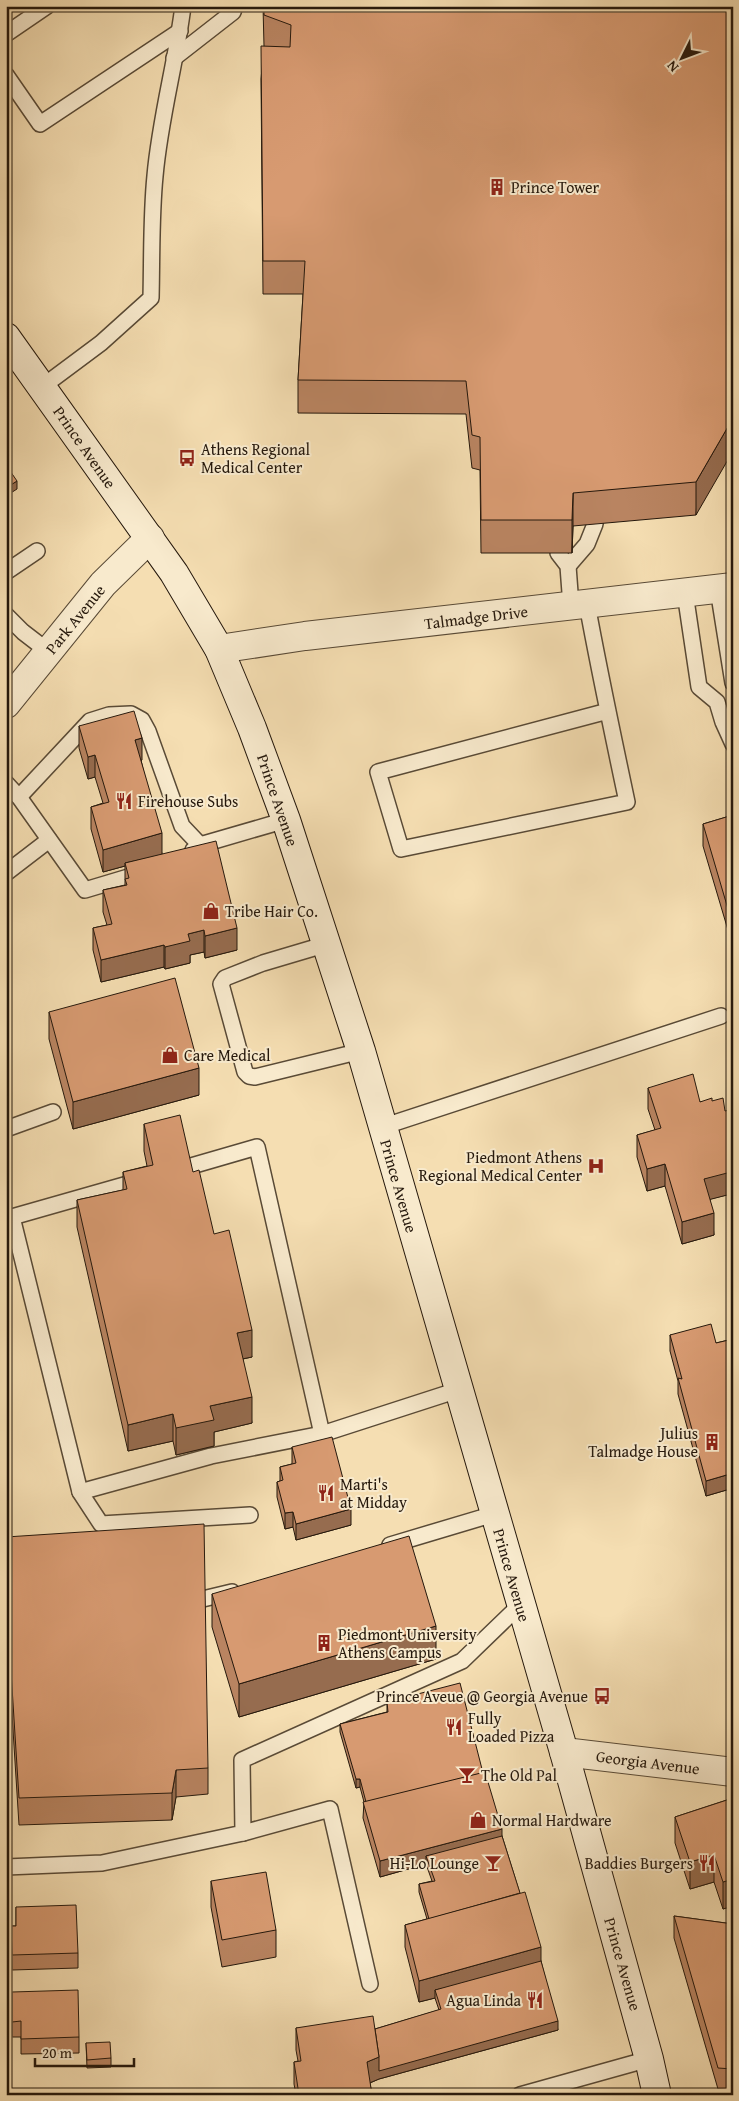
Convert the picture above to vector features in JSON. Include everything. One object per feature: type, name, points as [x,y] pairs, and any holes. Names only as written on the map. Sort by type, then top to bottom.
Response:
[{"type":"main road","name":"Prince Avenue","points":[[6,337],[174,573],[219,649],[252,728],[286,820],[361,1051],[564,1752],[649,2059],[657,2095]]},
{"type":"main road","name":"Park Avenue","points":[[6,704],[103,584],[150,538]]},
{"type":"main road","name":"Talmadge Drive","points":[[219,649],[304,636],[726,588]]},
{"type":"main road","name":"Georgia Avenue","points":[[564,1752],[733,1772]]},
{"type":"lane","points":[[6,34],[47,6]]},
{"type":"lane","points":[[42,387],[101,343],[151,298],[155,176],[166,95],[180,31],[183,6]]},
{"type":"lane","points":[[174,58],[233,12],[235,6]]},
{"type":"lane","points":[[6,76],[40,124],[180,31]]},
{"type":"lane","points":[[568,566],[587,544],[595,524]]},
{"type":"lane","points":[[6,572],[37,551]]},
{"type":"lane","points":[[558,553],[568,566],[579,605],[608,711],[627,802],[401,849],[378,772],[608,711]]},
{"type":"lane","points":[[717,702],[733,684],[726,588]]},
{"type":"lane","points":[[685,593],[699,687],[717,702],[723,722],[733,744]]},
{"type":"lane","points":[[6,615],[23,632],[49,652]]},
{"type":"lane","points":[[19,797],[90,721],[109,714],[131,714],[142,720],[148,731],[182,826],[200,845]]},
{"type":"lane","points":[[6,783],[19,797],[85,890],[157,868]]},
{"type":"lane","points":[[181,858],[200,845],[286,820]]},
{"type":"lane","points":[[6,873],[49,840]]},
{"type":"lane","points":[[327,944],[263,963],[225,978],[221,984],[245,1072],[249,1076],[255,1077],[361,1051]]},
{"type":"lane","points":[[382,1127],[721,1016]]},
{"type":"lane","points":[[6,1129],[53,1112]]},
{"type":"lane","points":[[250,1515],[101,1524],[80,1492],[9,1218],[257,1147],[322,1434]]},
{"type":"lane","points":[[80,1492],[211,1456],[322,1434],[458,1390]]},
{"type":"lane","points":[[379,1548],[494,1514]]},
{"type":"lane","points":[[172,1606],[248,1587]]},
{"type":"lane","points":[[242,1833],[242,1760],[462,1661],[520,1605]]},
{"type":"lane","points":[[6,1867],[102,1863],[242,1833],[330,1810],[370,1984]]},
{"type":"lane","points":[[520,2095],[649,2059]]},
{"type":"building","name":"Prince Tower","points":[[264,6],[733,6],[733,418],[696,482],[573,493],[572,520],[481,520],[480,437],[472,435],[466,381],[298,380],[305,261],[263,261],[261,46],[290,47],[291,25],[264,15]]},
{"type":"building","points":[[6,465],[17,481],[6,488]]},
{"type":"building","name":"Firehouse Subs","points":[[134,711],[142,738],[135,740],[162,833],[103,850],[91,807],[109,802],[95,755],[88,757],[79,726]]},
{"type":"building","points":[[733,815],[733,926],[703,824]]},
{"type":"building","points":[[216,841],[237,928],[205,936],[204,930],[188,934],[190,941],[165,947],[164,945],[101,960],[93,928],[112,924],[103,890],[127,885],[125,879],[129,878],[125,863]]},
{"type":"building","points":[[175,978],[199,1068],[73,1102],[49,1012]]},
{"type":"building","points":[[693,1074],[700,1102],[712,1098],[712,1101],[723,1098],[725,1111],[733,1109],[733,1168],[730,1169],[731,1172],[704,1179],[714,1213],[682,1222],[665,1164],[647,1169],[637,1135],[661,1128],[648,1088]]},
{"type":"building","points":[[180,1115],[193,1172],[199,1170],[214,1234],[229,1230],[252,1330],[237,1333],[252,1397],[210,1406],[214,1420],[176,1428],[173,1414],[128,1425],[77,1200],[127,1189],[123,1172],[153,1165],[144,1124]]},
{"type":"building","name":"Julius Talmadge House","points":[[711,1324],[716,1343],[733,1339],[733,1483],[730,1474],[706,1481],[678,1378],[682,1379],[670,1335]]},
{"type":"building","points":[[332,1437],[351,1509],[296,1524],[293,1512],[285,1513],[277,1482],[283,1480],[280,1467],[296,1463],[292,1447]]},
{"type":"building","points":[[204,1524],[208,1768],[176,1770],[172,1793],[19,1798],[6,1592],[6,1537]]},
{"type":"building","name":"Piedmont University Athens Campus","points":[[409,1536],[436,1626],[239,1684],[212,1594]]},
{"type":"building","points":[[460,1683],[483,1773],[366,1802],[360,1779],[356,1779],[340,1724],[388,1712],[387,1702]]},
{"type":"building","points":[[485,1772],[502,1829],[380,1861],[363,1802]]},
{"type":"building","points":[[733,1798],[733,1879],[723,1882],[714,1855],[690,1862],[675,1817]]},
{"type":"building","points":[[502,1836],[520,1893],[429,1919],[419,1884],[435,1881],[426,1856]]},
{"type":"building","points":[[266,1872],[276,1930],[222,1940],[211,1881]]},
{"type":"building","points":[[525,1892],[541,1947],[419,1981],[405,1925]]},
{"type":"building","points":[[76,1905],[78,1953],[12,1955],[11,1926],[16,1926],[16,1907]]},
{"type":"building","points":[[674,1916],[733,1924],[733,2069],[718,2068]]},
{"type":"building","points":[[541,1961],[558,2021],[379,2071],[375,2029],[441,2009],[435,1990]]},
{"type":"building","points":[[78,1990],[79,2037],[21,2039],[21,2021],[12,2022],[12,1992]]},
{"type":"building","points":[[373,2016],[379,2057],[367,2062],[372,2095],[299,2095],[294,2062],[301,2061],[296,2028]]},
{"type":"building","points":[[110,2042],[111,2058],[87,2060],[86,2043]]},
{"type":"place","name":"Prince Tower","points":[[497,187]]},
{"type":"place","name":"Athens Regional Medical Center","points":[[187,458]]},
{"type":"place","name":"Firehouse Subs","points":[[124,801]]},
{"type":"place","name":"Tribe Hair Co.","points":[[211,911]]},
{"type":"place","name":"Care Medical","points":[[170,1055]]},
{"type":"place","name":"Piedmont Athens Regional Medical Center","points":[[596,1166]]},
{"type":"place","name":"Julius Talmadge House","points":[[712,1442]]},
{"type":"place","name":"Marti's at Midday","points":[[326,1493]]},
{"type":"place","name":"Piedmont University Athens Campus","points":[[324,1643]]},
{"type":"place","name":"Prince Aveue @ Georgia Avenue","points":[[602,1696]]},
{"type":"place","name":"Fully Loaded Pizza","points":[[454,1727]]},
{"type":"place","name":"The Old Pal","points":[[467,1775]]},
{"type":"place","name":"Normal Hardware","points":[[478,1820]]},
{"type":"place","name":"Hi-Lo Lounge","points":[[493,1863]]},
{"type":"place","name":"Baddies Burgers","points":[[707,1863]]},
{"type":"place","name":"Agua Linda","points":[[535,2000]]}]
